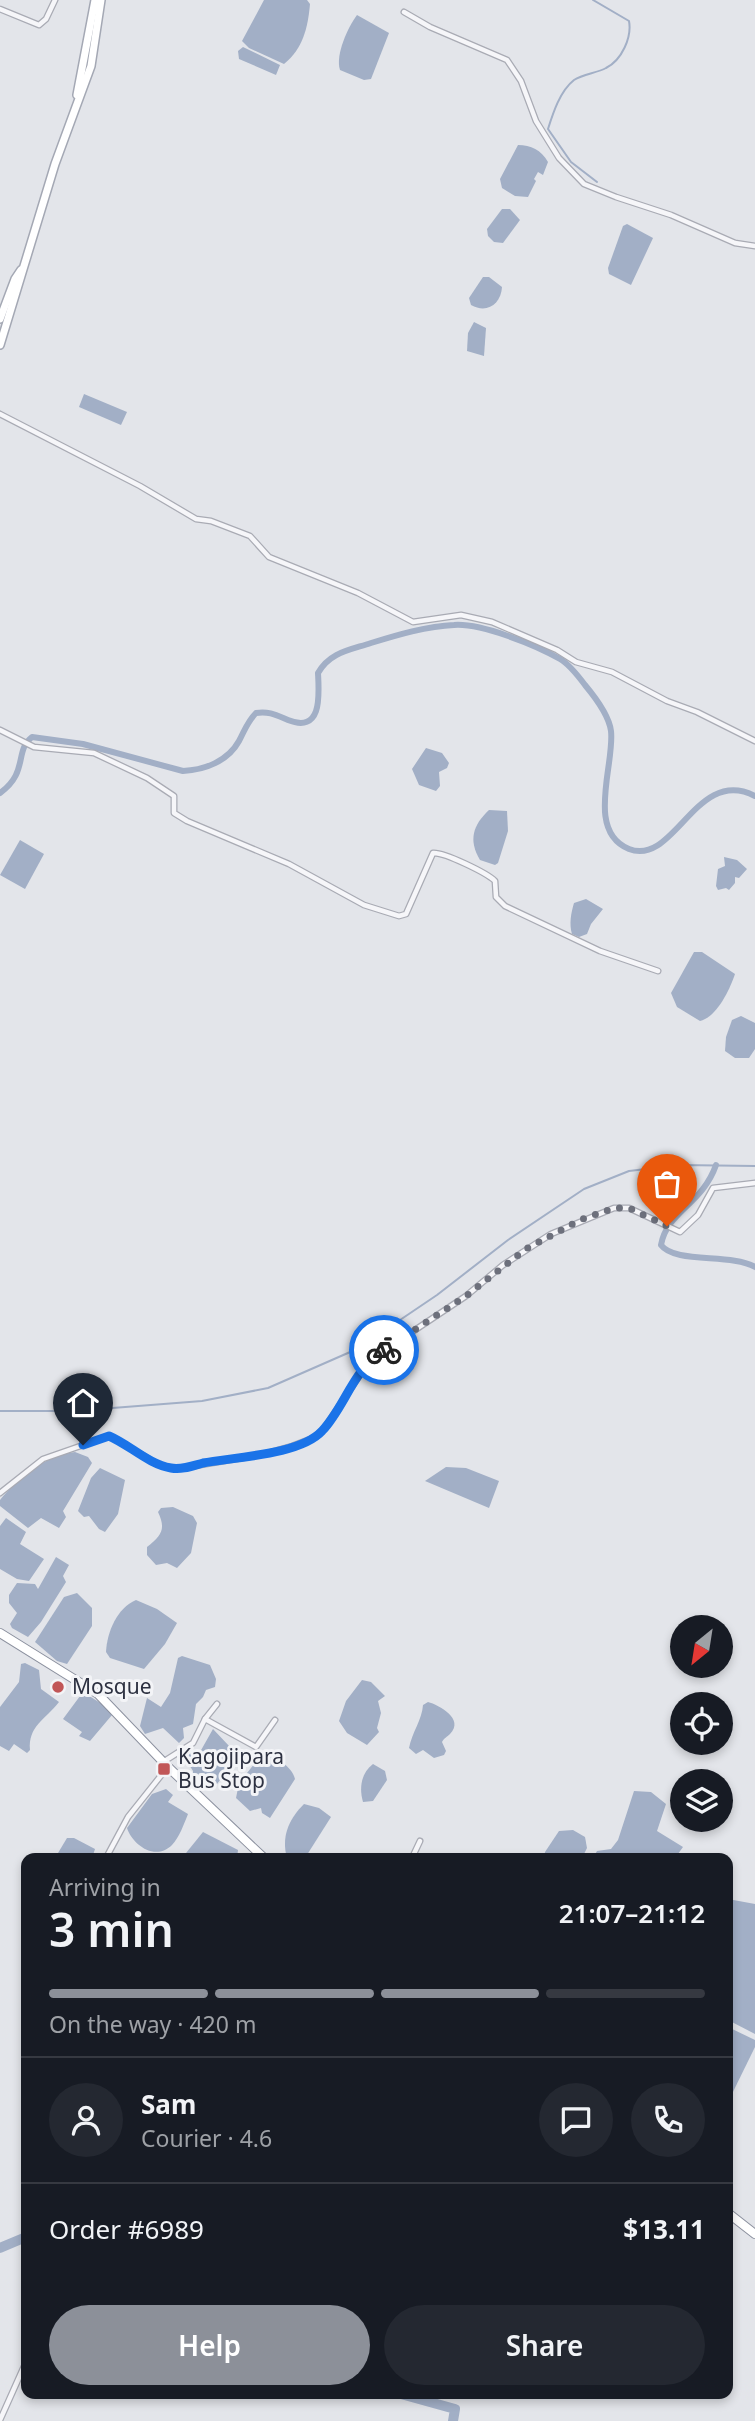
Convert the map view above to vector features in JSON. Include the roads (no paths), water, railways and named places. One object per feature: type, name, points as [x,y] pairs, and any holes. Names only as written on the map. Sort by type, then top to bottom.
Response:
[{"type":"highway","points":[[0,1633],[98,1694],[165,1765],[259,1853]]},
{"type":"highway","points":[[733,2217],[755,2234]]},
{"type":"main road","points":[[76,103],[95,0]]},
{"type":"main road","points":[[0,319],[21,270],[90,66],[101,0]]},
{"type":"main road","points":[[0,345],[21,278],[21,270]]},
{"type":"street","points":[[0,9],[39,25],[46,19],[55,0]]},
{"type":"street","points":[[404,12],[430,27],[507,60],[521,81],[536,121],[559,158],[584,184],[671,215],[735,243],[755,246]]},
{"type":"street","points":[[0,414],[140,485],[196,519],[211,521],[250,536],[269,557],[358,593],[413,622],[461,615],[492,622],[557,650],[576,662],[612,672],[667,701],[697,712],[755,741]]},
{"type":"street","points":[[0,730],[34,747],[94,753],[110,760],[174,796],[174,813],[187,821],[289,864],[349,898],[399,916],[406,914],[433,853],[442,852],[453,861],[489,875],[495,881],[496,897],[505,906],[600,951],[658,971]]},
{"type":"street","points":[[0,1493],[43,1459],[109,1436],[158,1464],[182,1468],[260,1455],[303,1442],[323,1430],[370,1360],[466,1296],[526,1249],[551,1234],[614,1208],[629,1208],[680,1232],[698,1215],[713,1188],[755,1183]]},
{"type":"street","points":[[109,1853],[128,1817],[165,1765],[193,1743],[205,1719],[217,1704]]},
{"type":"street","points":[[205,1719],[256,1747],[275,1720]]},
{"type":"street","points":[[414,1853],[420,1841]]},
{"type":"street","points":[[0,2420],[21,2373]]},
{"type":"water","points":[[264,0],[307,0],[310,4],[303,37],[296,52],[284,64],[249,48],[242,41]]},
{"type":"water","points":[[357,15],[389,33],[371,79],[364,80],[340,70],[341,49]]},
{"type":"water","points":[[243,47],[280,65],[276,75],[239,59],[238,51]]},
{"type":"water","points":[[518,145],[535,149],[548,162],[543,175],[538,172],[534,179],[536,181],[528,197],[515,196],[502,188],[500,179]]},
{"type":"water","points":[[502,209],[510,209],[520,220],[503,243],[494,242],[488,236],[487,229]]},
{"type":"water","points":[[627,224],[653,238],[631,285],[609,274],[608,268],[623,226]]},
{"type":"water","points":[[483,277],[489,277],[502,287],[501,293],[492,306],[477,308],[471,305],[469,298]]},
{"type":"water","points":[[474,322],[486,328],[484,356],[467,351],[468,333]]},
{"type":"water","points":[[84,394],[127,412],[121,425],[79,407]]},
{"type":"water","points":[[426,748],[442,753],[449,763],[447,768],[439,772],[440,786],[436,791],[419,785],[412,769]]},
{"type":"water","points":[[489,810],[507,811],[508,831],[495,865],[480,860],[473,839],[479,821]]},
{"type":"water","points":[[20,840],[44,854],[25,889],[0,875]]},
{"type":"water","points":[[724,857],[737,860],[747,869],[739,878],[735,877],[735,883],[729,890],[718,890],[718,869],[725,866]]},
{"type":"water","points":[[586,899],[603,909],[587,934],[579,937],[572,934],[571,915],[574,903]]},
{"type":"water","points":[[694,952],[702,952],[735,974],[717,1008],[700,1021],[677,1007],[671,993]]},
{"type":"water","points":[[741,1016],[755,1023],[755,1049],[749,1058],[735,1058],[725,1051],[726,1037],[732,1020]]},
{"type":"water","points":[[75,1452],[88,1457],[92,1463],[63,1511],[66,1517],[59,1528],[41,1518],[28,1528],[0,1506],[0,1500],[8,1491],[33,1469],[53,1458]]},
{"type":"water","points":[[446,1467],[466,1468],[499,1481],[489,1508],[425,1481]]},
{"type":"water","points":[[100,1468],[125,1480],[118,1514],[105,1532],[99,1529],[89,1516],[84,1517],[78,1511],[91,1478]]},
{"type":"water","points":[[173,1507],[193,1516],[197,1523],[191,1553],[177,1568],[167,1563],[156,1565],[147,1555],[147,1547],[161,1531],[162,1523],[158,1512],[161,1508]]},
{"type":"water","points":[[6,1518],[26,1532],[20,1544],[44,1559],[29,1581],[17,1579],[0,1569],[0,1526]]},
{"type":"water","points":[[56,1557],[69,1565],[63,1576],[66,1582],[41,1622],[28,1637],[10,1624],[17,1613],[9,1603],[9,1595],[17,1583],[35,1584],[38,1589]]},
{"type":"water","points":[[77,1593],[92,1608],[92,1626],[67,1664],[57,1661],[35,1642],[64,1597]]},
{"type":"water","points":[[136,1600],[157,1609],[177,1623],[165,1644],[144,1669],[110,1658],[106,1652],[108,1637],[118,1615]]},
{"type":"water","points":[[182,1656],[210,1665],[216,1679],[215,1687],[206,1690],[196,1704],[193,1724],[183,1728],[184,1738],[179,1743],[163,1728],[145,1734],[140,1726],[147,1698],[161,1707],[170,1693],[178,1658]]},
{"type":"water","points":[[25,1663],[39,1670],[41,1689],[59,1702],[38,1724],[27,1753],[14,1744],[9,1751],[0,1746],[0,1707],[19,1682],[21,1664]]},
{"type":"water","points":[[362,1680],[371,1682],[385,1696],[378,1701],[381,1713],[377,1728],[379,1732],[367,1745],[347,1733],[339,1721],[346,1701]]},
{"type":"water","points":[[83,1692],[105,1706],[112,1715],[90,1741],[79,1736],[82,1732],[63,1719]]},
{"type":"water","points":[[428,1702],[444,1709],[454,1723],[454,1728],[442,1742],[446,1751],[444,1755],[434,1758],[423,1750],[416,1754],[409,1748],[423,1705]]},
{"type":"water","points":[[213,1729],[230,1747],[233,1763],[217,1784],[212,1783],[207,1787],[193,1780],[193,1771],[183,1755],[187,1752],[200,1752]]},
{"type":"water","points":[[263,1753],[287,1766],[295,1779],[270,1818],[262,1813],[261,1808],[250,1811],[236,1798],[239,1783]]},
{"type":"water","points":[[373,1764],[385,1771],[387,1780],[373,1801],[363,1802],[362,1781]]},
{"type":"water","points":[[166,1789],[173,1795],[168,1802],[188,1814],[172,1845],[158,1852],[145,1849],[134,1840],[127,1828],[152,1794]]},
{"type":"water","points":[[634,1791],[651,1792],[666,1804],[657,1831],[683,1847],[679,1853],[596,1853],[611,1849],[618,1840]]},
{"type":"water","points":[[304,1804],[319,1808],[331,1817],[308,1853],[286,1853],[288,1827]]},
{"type":"water","points":[[573,1830],[585,1837],[587,1848],[584,1853],[545,1853],[559,1831]]},
{"type":"water","points":[[203,1832],[238,1850],[238,1853],[186,1853]]},
{"type":"water","points":[[67,1838],[74,1838],[95,1849],[94,1853],[58,1853]]},
{"type":"water","points":[[733,1900],[755,1904],[755,2034],[733,2023]]},
{"type":"water","points":[[733,2029],[755,2040],[755,2047],[733,2092]]},
{"type":"waterway","points":[[593,0],[629,21],[627,41],[612,64],[578,78],[569,85],[558,103],[548,129],[571,162],[597,182]]},
{"type":"waterway","points":[[0,793],[15,777],[23,749],[32,737],[83,744],[183,771],[199,769],[229,754],[256,713],[269,713],[299,723],[308,722],[317,710],[318,673],[328,660],[335,656],[402,634],[433,627],[465,625],[493,631],[550,653],[570,667],[593,695],[605,713],[611,731],[605,796],[608,828],[616,840],[629,849],[645,851],[660,844],[701,804],[717,794],[735,790],[755,796]]},
{"type":"waterway","points":[[0,1411],[74,1411],[202,1401],[268,1388],[357,1349],[584,1189],[629,1171],[680,1165],[755,1166]]},
{"type":"waterway","points":[[716,1165],[702,1190],[670,1224],[661,1245],[678,1254],[732,1260],[755,1267]]},
{"type":"waterway","points":[[0,2248],[21,2239]]},
{"type":"waterway","points":[[419,2399],[455,2409],[453,2421]]},
{"type":"place","name":"Mosque","points":[[58,1687]]},
{"type":"place","name":"Kagojipara Bus Stop","points":[[164,1769]]}]
